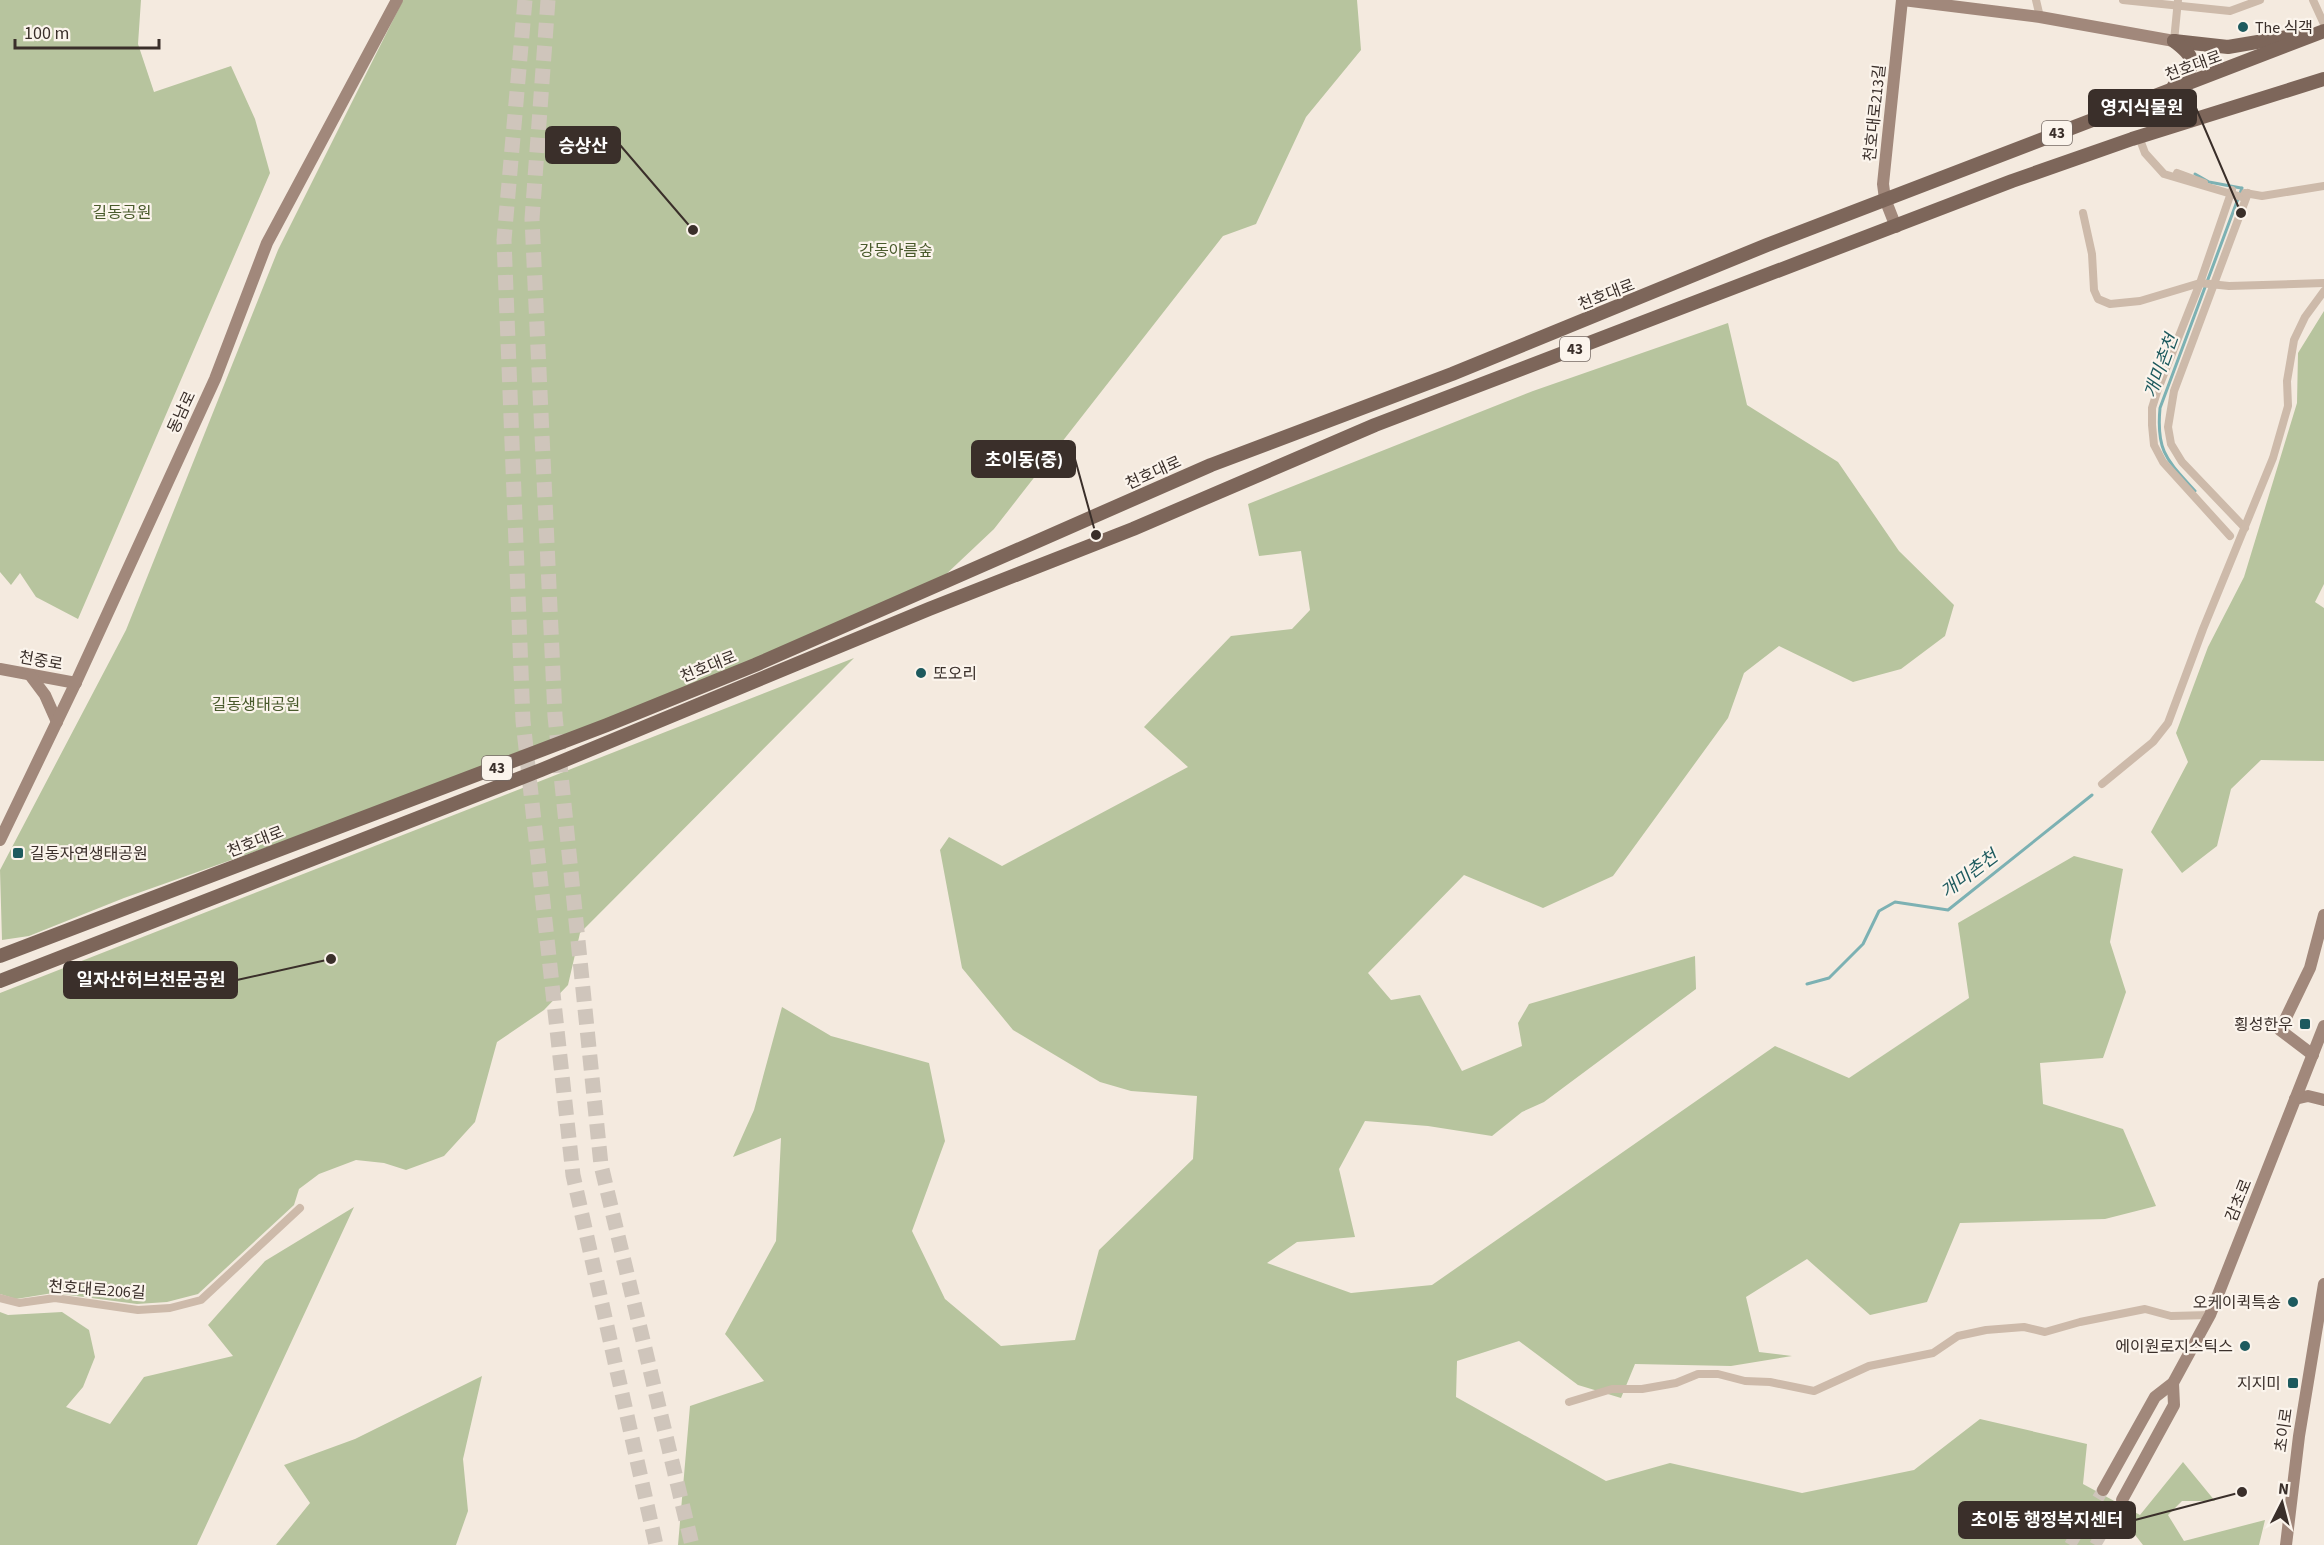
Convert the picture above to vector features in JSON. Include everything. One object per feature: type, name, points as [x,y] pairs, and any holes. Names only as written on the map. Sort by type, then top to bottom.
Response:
[{"type":"main road","name":"동남로","points":[[0,840],[57,722],[214,379],[267,243],[396,0]]},
{"type":"main road","points":[[1902,0],[2040,17],[2174,41],[2228,47],[2324,31]]},
{"type":"main road","name":"천호대로213길","points":[[1896,227],[1885,199],[1883,184],[1902,0]]},
{"type":"main road","name":"천호대로","points":[[0,956],[607,725],[754,665],[1211,465],[1452,374],[1885,199],[2324,31]]},
{"type":"main road","points":[[2168,92],[2191,71],[2192,64],[2191,57],[2174,41]]},
{"type":"main road","name":"천호대로","points":[[0,981],[541,770],[929,609],[1133,530],[1375,425],[2012,182],[2139,137],[2324,79]]},
{"type":"main road","name":"천중로","points":[[0,669],[75,683]]},
{"type":"main road","points":[[30,675],[45,696],[57,722]]},
{"type":"main road","points":[[2313,1055],[2280,1030],[2310,968],[2324,915]]},
{"type":"main road","points":[[0,945],[17,949]]},
{"type":"main road","name":"감초로","points":[[2103,1490],[2155,1397],[2173,1383],[2210,1315],[2295,1099],[2323,1035]]},
{"type":"main road","points":[[2295,1099],[2308,1096],[2324,1100]]},
{"type":"main road","name":"초이로","points":[[2286,1545],[2299,1436],[2320,1324],[2324,1284]]},
{"type":"main road","name":"감초로","points":[[2122,1500],[2174,1405],[2173,1383]]},
{"type":"street","points":[[2036,0],[2040,17]]},
{"type":"street","points":[[2123,0],[2178,3],[2230,11],[2260,0]]},
{"type":"street","points":[[2313,0],[2324,24]]},
{"type":"street","points":[[2174,41],[2178,3]]},
{"type":"street","points":[[2139,137],[2145,153],[2162,168],[2239,194],[2262,196],[2324,186]]},
{"type":"street","points":[[2239,194],[2214,283],[2174,391],[2168,427],[2171,444],[2182,462],[2245,528]]},
{"type":"street","points":[[2230,536],[2163,462],[2154,445],[2152,408],[2200,283],[2239,194]]},
{"type":"street","points":[[2083,213],[2092,254],[2094,290],[2098,299],[2110,304],[2140,301],[2200,283],[2229,286],[2324,283]]},
{"type":"street","points":[[2102,784],[2153,742],[2168,723],[2272,458],[2288,406],[2287,381],[2294,340],[2305,317],[2324,291]]},
{"type":"street","name":"천호대로206길","points":[[0,1298],[19,1303],[55,1298],[138,1310],[170,1308],[201,1300],[300,1208]]},
{"type":"street","points":[[1569,1402],[1612,1389],[1642,1389],[1676,1383],[1698,1374],[1718,1374],[1745,1381],[1770,1382],[1814,1390],[1869,1366],[1907,1356],[1933,1353],[1958,1336],[1986,1330],[2024,1327],[2045,1332],[2079,1322],[2145,1309],[2170,1316],[2210,1315]]},
{"type":"green space","name":"길동공원","points":[[0,0],[141,0],[138,44],[154,92],[231,66],[255,119],[270,173],[78,619],[36,597],[20,573],[11,585],[0,572]]},
{"type":"green space","name":"강동아름숲","points":[[403,0],[1357,0],[1361,50],[1306,117],[1256,224],[1223,236],[994,529],[924,595],[537,752],[124,898],[29,936],[2,940],[0,870],[126,630],[278,250]]},
{"type":"green space","points":[[2324,311],[2324,584],[2315,602],[2324,608],[2324,761],[2261,760],[2231,789],[2217,846],[2182,873],[2151,832],[2188,762],[2176,733],[2208,647],[2244,577],[2297,403],[2298,353]]},
{"type":"green space","points":[[1728,323],[1747,405],[1838,462],[1899,551],[1954,605],[1945,636],[1901,669],[1853,682],[1779,646],[1744,673],[1728,718],[1613,876],[1543,908],[1464,875],[1368,973],[1391,1000],[1420,995],[1462,1071],[1522,1046],[1518,1023],[1529,1004],[1695,956],[1696,989],[1544,1102],[1522,1112],[1492,1136],[1428,1126],[1365,1121],[1339,1169],[1355,1237],[1297,1242],[1267,1263],[1351,1293],[1432,1285],[1775,1046],[1849,1078],[1969,998],[1958,923],[2074,856],[2123,869],[2110,942],[2126,992],[2103,1058],[2040,1063],[2043,1104],[2123,1129],[2156,1206],[2105,1219],[1960,1223],[1927,1302],[1870,1315],[1807,1259],[1746,1297],[1759,1352],[1792,1356],[1731,1366],[1635,1364],[1621,1398],[1578,1385],[1519,1341],[1457,1361],[1456,1397],[1606,1481],[1670,1463],[1802,1493],[1914,1470],[1980,1419],[2087,1444],[2083,1484],[2140,1515],[2183,1462],[2215,1501],[2182,1501],[2168,1515],[2184,1541],[2265,1520],[2259,1545],[2143,1545],[2125,1522],[2094,1535],[2101,1545],[678,1545],[690,1406],[764,1381],[725,1334],[776,1241],[781,1138],[733,1157],[754,1110],[782,1007],[831,1036],[929,1063],[945,1141],[912,1231],[945,1299],[1001,1346],[1075,1340],[1099,1250],[1193,1159],[1197,1096],[1131,1091],[1100,1082],[1013,1030],[962,968],[940,850],[949,837],[1002,866],[1188,767],[1144,727],[1231,636],[1292,629],[1310,610],[1301,551],[1259,556],[1248,504],[1533,391]]},
{"type":"green space","points":[[854,658],[580,933],[568,985],[544,1010],[497,1042],[475,1122],[444,1156],[406,1170],[384,1163],[356,1160],[319,1174],[299,1189],[294,1205],[198,1294],[167,1302],[137,1304],[53,1293],[16,1299],[0,1294],[0,993]]},
{"type":"green space","points":[[354,1207],[197,1545],[0,1545],[0,1312],[8,1315],[62,1312],[89,1330],[95,1357],[83,1387],[66,1407],[110,1424],[144,1377],[233,1356],[208,1325],[265,1261]]},
{"type":"green space","points":[[482,1376],[463,1459],[468,1511],[456,1545],[276,1545],[310,1503],[284,1465],[355,1439]]},
{"type":"waterway","points":[[2195,174],[2209,182],[2241,188]]},
{"type":"waterway","name":"개미촌천","points":[[2195,491],[2171,463],[2162,445],[2159,423],[2160,408],[2242,188]]},
{"type":"waterway","name":"개미촌천","points":[[1807,984],[1829,978],[1863,944],[1879,911],[1895,902],[1948,910],[2092,795]]},
{"type":"tunnel","points":[[525,0],[504,240],[523,721],[573,1175],[656,1545]]},
{"type":"tunnel","points":[[548,0],[532,219],[555,716],[601,1165],[692,1545]]},
{"type":"tunnel","points":[[2070,1545],[2103,1490]]},
{"type":"tunnel","points":[[2095,1545],[2122,1500]]},
{"type":"place","name":"The 식객","points":[[2243,27]]},
{"type":"place","name":"영지식물원","points":[[2241,213]]},
{"type":"place","name":"승상산","points":[[693,230]]},
{"type":"place","name":"초이동(중)","points":[[1096,535]]},
{"type":"place","name":"또오리","points":[[921,673]]},
{"type":"place","name":"길동자연생태공원","points":[[18,853]]},
{"type":"place","name":"일자산허브천문공원","points":[[331,959]]},
{"type":"place","name":"횡성한우","points":[[2305,1024]]},
{"type":"place","name":"오케이퀵특송","points":[[2293,1302]]},
{"type":"place","name":"에이원로지스틱스","points":[[2245,1346]]},
{"type":"place","name":"지지미","points":[[2293,1383]]},
{"type":"place","name":"초이동 행정복지센터","points":[[2242,1492]]},
{"type":"park label","name":"길동생태공원","points":[[256,704]]}]
